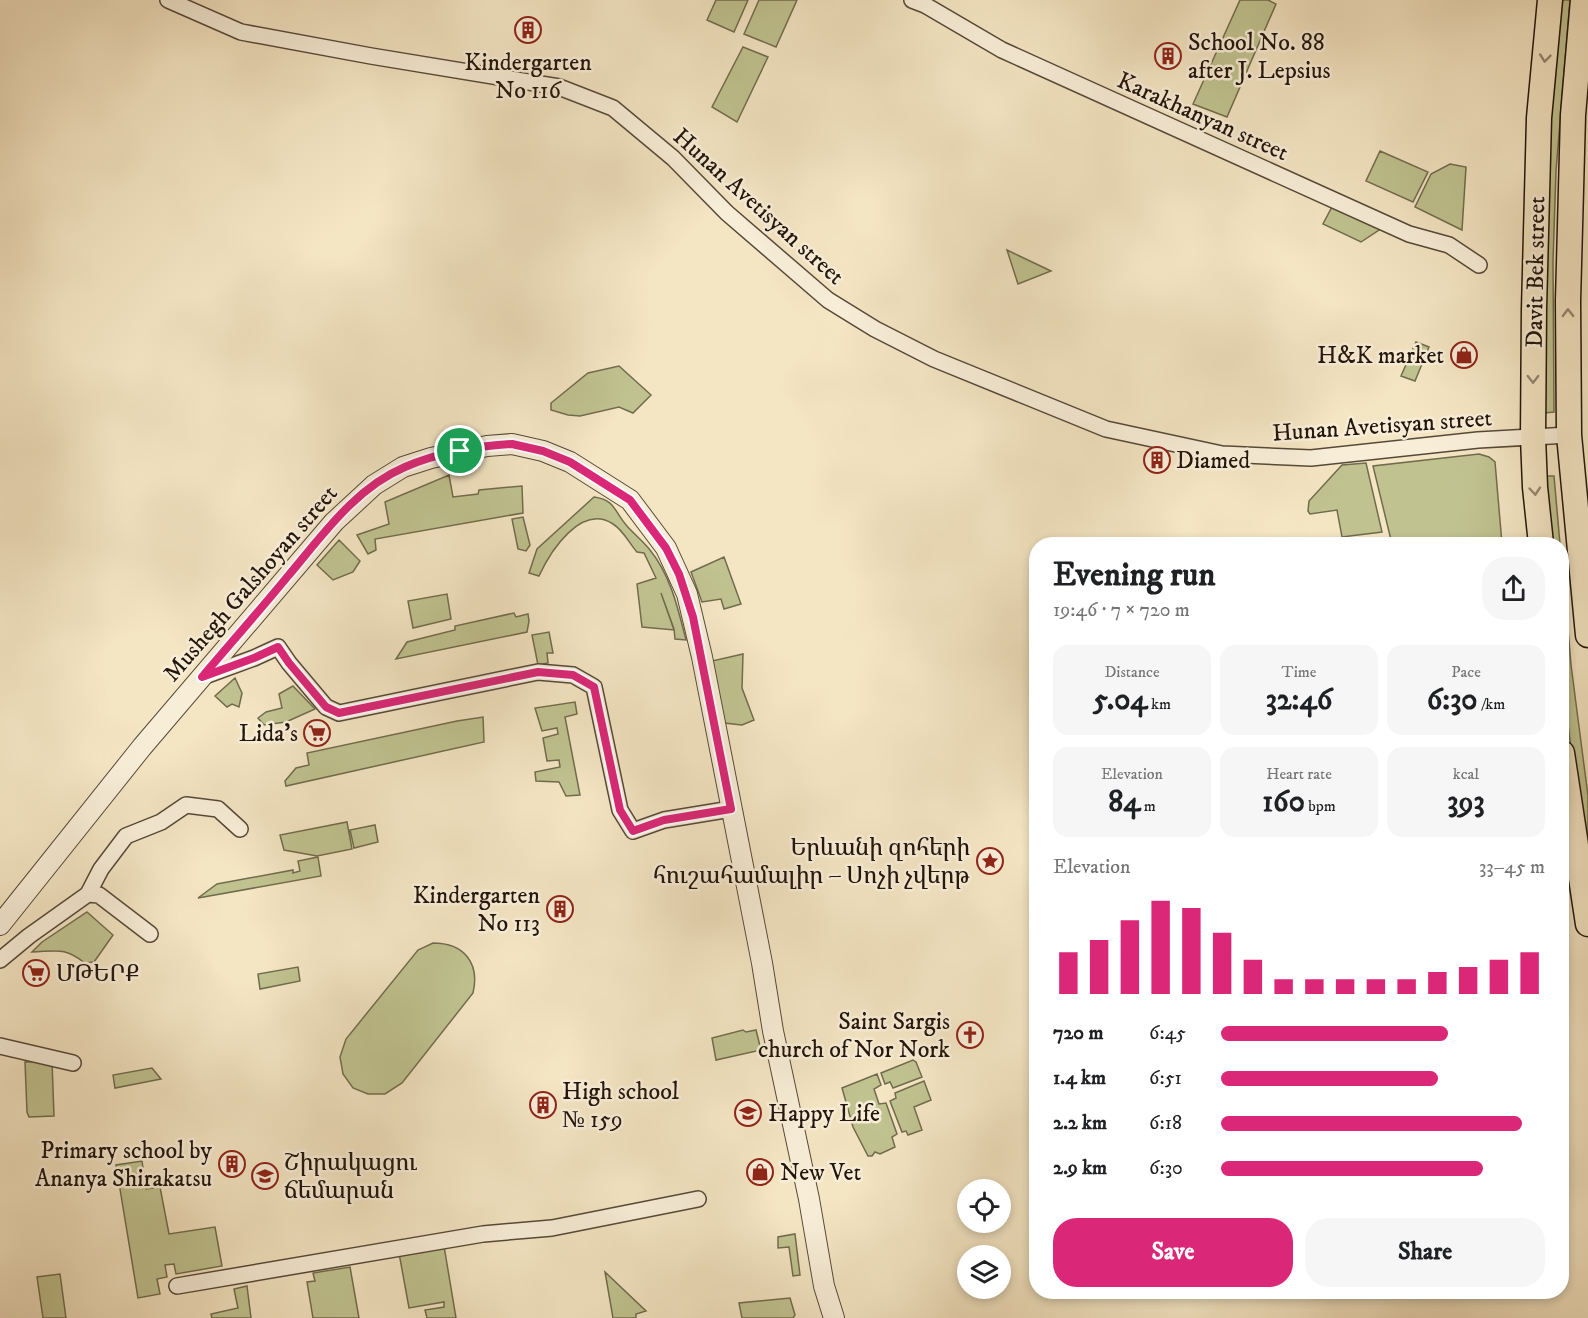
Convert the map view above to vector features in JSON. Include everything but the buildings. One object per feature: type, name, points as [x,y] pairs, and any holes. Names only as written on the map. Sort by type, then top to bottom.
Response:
[{"type":"main road","name":"Davit Bek street","points":[[1539,537],[1533,438],[1534,309],[1539,118],[1550,0]]},
{"type":"main road","name":"Davit Bek street","points":[[1583,0],[1573,115],[1568,301],[1569,435],[1588,635]]},
{"type":"main road","points":[[1569,799],[1588,924]]},
{"type":"street","name":"Hunan Avetisyan street","points":[[168,0],[242,32],[559,87],[613,108],[673,158],[727,213],[828,300],[875,329],[934,359],[1106,429],[1222,454],[1311,458],[1478,440],[1569,435]]},
{"type":"street","name":"Karakhanyan street","points":[[912,0],[925,5],[1002,50],[1408,234],[1449,245],[1479,265]]},
{"type":"street","name":"Mushegh Galshoyan street","points":[[0,924],[142,747],[334,522],[374,485],[403,467],[460,451],[512,444],[543,451],[570,462],[630,500],[666,548],[679,574],[693,617],[762,963],[773,1031],[809,1199],[824,1286],[834,1318]]},
{"type":"street","points":[[202,677],[278,647],[326,707],[339,713],[538,672],[573,675],[594,687],[620,810],[633,831],[664,820],[731,809]]},
{"type":"street","points":[[0,960],[29,936],[88,894],[101,869],[126,836],[161,822],[186,806],[218,809],[240,829]]},
{"type":"street","points":[[88,894],[99,895],[150,934]]},
{"type":"street","points":[[0,1046],[73,1062]]},
{"type":"street","points":[[177,1286],[483,1234],[552,1228],[698,1199]]},
{"type":"street","name":"Mushegh Galshoyan street","points":[[821,1318],[824,1286]]},
{"type":"green space","points":[[716,0],[748,0],[734,32],[707,20]]},
{"type":"green space","points":[[759,0],[797,0],[776,47],[744,34]]},
{"type":"green space","points":[[1240,0],[1268,0],[1276,4],[1227,117],[1193,104]]},
{"type":"green space","points":[[1560,0],[1570,0],[1556,171],[1553,261],[1554,412],[1544,413],[1544,198]]},
{"type":"green space","points":[[743,47],[768,57],[737,122],[712,107]]},
{"type":"green space","points":[[1380,151],[1428,172],[1413,202],[1366,181]]},
{"type":"green space","points":[[1450,164],[1466,167],[1462,230],[1415,207],[1431,174]]},
{"type":"green space","points":[[1333,205],[1382,228],[1361,242],[1323,224]]},
{"type":"green space","points":[[1007,250],[1051,271],[1018,284]]},
{"type":"green space","points":[[1416,342],[1429,347],[1415,381],[1401,376]]},
{"type":"green space","points":[[619,366],[651,395],[633,413],[619,407],[580,416],[551,410],[551,403],[588,373]]},
{"type":"green space","points":[[1479,454],[1489,457],[1495,462],[1501,537],[1390,537],[1373,466]]},
{"type":"green space","points":[[1366,463],[1382,532],[1342,537],[1337,510],[1310,514],[1309,501],[1342,465]]},
{"type":"green space","points":[[449,475],[453,497],[478,494],[479,490],[522,486],[523,513],[375,539],[376,550],[368,554],[357,535],[389,524],[385,502]]},
{"type":"green space","points":[[1544,476],[1554,476],[1559,537],[1549,537]]},
{"type":"green space","points":[[594,497],[607,501],[614,507],[627,526],[657,560],[673,593],[686,640],[675,639],[674,629],[661,593],[674,630],[642,627],[637,584],[656,578],[644,553],[637,552],[613,524],[601,519],[589,520],[578,525],[559,543],[539,576],[529,573],[537,549]]},
{"type":"green space","points":[[523,517],[530,545],[526,551],[518,549],[512,519]]},
{"type":"green space","points":[[339,540],[360,561],[353,572],[333,580],[317,565]]},
{"type":"green space","points":[[724,557],[741,604],[724,609],[721,599],[702,602],[691,572]]},
{"type":"green space","points":[[447,594],[451,619],[413,628],[408,601]]},
{"type":"green space","points":[[514,613],[516,617],[528,614],[527,632],[396,659],[407,642],[455,630],[455,626]]},
{"type":"green space","points":[[549,632],[553,653],[547,653],[548,663],[538,665],[532,635]]},
{"type":"green space","points":[[1569,641],[1588,796],[1588,865],[1580,824],[1569,732]]},
{"type":"green space","points":[[743,654],[742,688],[754,720],[742,725],[724,723],[712,661]]},
{"type":"green space","points":[[235,678],[242,693],[239,707],[232,704],[227,707],[215,696]]},
{"type":"green space","points":[[293,686],[315,709],[286,722],[264,725],[258,718],[266,712],[282,708],[279,694]]},
{"type":"green space","points":[[575,702],[577,714],[565,717],[580,795],[566,796],[559,782],[536,781],[535,772],[560,767],[559,760],[547,761],[543,738],[558,734],[557,728],[542,731],[535,708]]},
{"type":"green space","points":[[483,717],[484,742],[286,786],[285,781],[296,768],[309,765],[307,753]]},
{"type":"green space","points":[[347,822],[352,849],[317,856],[284,850],[280,835]]},
{"type":"green space","points":[[375,825],[378,842],[354,848],[350,830]]},
{"type":"green space","points":[[318,857],[321,876],[198,898],[217,884],[293,870],[293,873],[300,871],[298,861]]},
{"type":"green space","points":[[87,912],[113,935],[94,962],[85,963],[72,954],[60,951],[32,952],[42,942]]},
{"type":"green space","points":[[433,943],[453,947],[467,957],[474,973],[473,993],[402,1083],[385,1094],[368,1094],[353,1088],[343,1074],[340,1057],[346,1039],[418,950]]},
{"type":"green space","points":[[298,967],[300,981],[260,989],[258,974]]},
{"type":"green space","points":[[743,1030],[746,1032],[756,1030],[761,1050],[716,1060],[712,1038]]},
{"type":"green space","points":[[913,1060],[922,1077],[893,1088],[890,1082],[885,1084],[881,1073]]},
{"type":"green space","points":[[52,1061],[54,1116],[29,1117],[25,1062]]},
{"type":"green space","points":[[152,1068],[161,1079],[115,1088],[113,1075]]},
{"type":"green space","points":[[877,1074],[881,1085],[874,1089],[879,1104],[886,1103],[897,1134],[892,1137],[895,1147],[880,1154],[875,1152],[872,1156],[868,1156],[853,1127],[842,1088]]},
{"type":"green space","points":[[924,1081],[931,1100],[914,1107],[922,1130],[908,1135],[906,1131],[902,1132],[890,1101],[896,1098],[895,1093]]},
{"type":"green space","points":[[142,1161],[146,1189],[160,1187],[169,1234],[215,1227],[222,1266],[176,1274],[174,1264],[165,1265],[167,1277],[157,1279],[160,1294],[138,1298],[116,1165]]},
{"type":"green space","points":[[795,1234],[800,1275],[793,1276],[789,1247],[778,1248],[778,1237]]},
{"type":"green space","points":[[444,1246],[456,1318],[427,1318],[425,1310],[444,1307],[444,1302],[409,1308],[399,1253]]},
{"type":"green space","points":[[350,1267],[359,1318],[313,1318],[307,1282],[315,1281],[313,1273]]},
{"type":"green space","points":[[605,1272],[646,1311],[636,1314],[636,1318],[613,1318]]},
{"type":"green space","points":[[60,1274],[66,1318],[43,1318],[37,1277]]},
{"type":"green space","points":[[247,1286],[251,1318],[212,1318],[211,1314],[238,1308],[234,1289]]},
{"type":"green space","points":[[790,1298],[795,1315],[793,1318],[742,1318],[739,1303]]},
{"type":"place","name":"Kindergarten No 116","points":[[528,30]]},
{"type":"place","name":"School No. 88 after J. Lepsius","points":[[1168,56]]},
{"type":"place","name":"H&K market","points":[[1464,355]]},
{"type":"place","name":"Diamed","points":[[1157,460]]},
{"type":"place","name":"Lida's","points":[[317,733]]},
{"type":"place","name":"Երևանի զոհերի հուշահամալիր – Սոչի չվերթ","points":[[990,861]]},
{"type":"place","name":"Kindergarten No 113","points":[[560,909]]},
{"type":"place","name":"ՄԹԵՐՔ","points":[[36,973]]},
{"type":"place","name":"Saint Sargis church of Nor Nork","points":[[970,1035]]},
{"type":"place","name":"High school № 159","points":[[543,1105]]},
{"type":"place","name":"Happy Life","points":[[748,1113]]},
{"type":"place","name":"Primary school by Ananya Shirakatsu","points":[[232,1164]]},
{"type":"place","name":"New Vet","points":[[760,1172]]},
{"type":"place","name":"Շիրակացու ճեմարան","points":[[265,1176]]},
{"type":"route","points":[[512,444],[543,451],[570,462],[630,500],[666,548],[687,594],[731,809],[664,820],[633,831],[620,810],[594,687],[573,675],[538,672],[339,713],[326,707],[278,647],[202,677],[349,506],[374,485],[403,467],[460,451],[512,444]]}]
